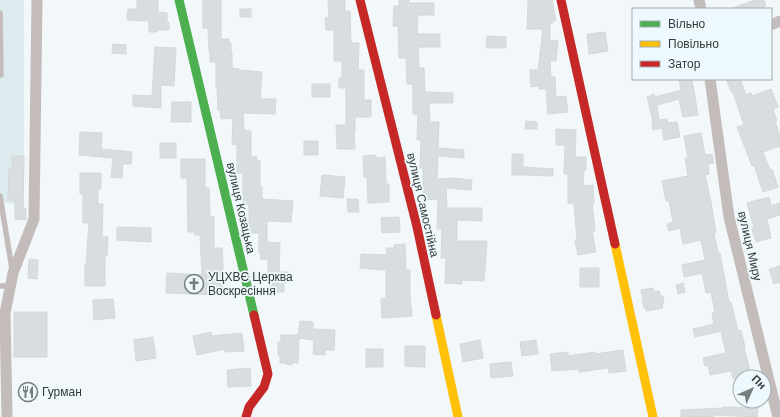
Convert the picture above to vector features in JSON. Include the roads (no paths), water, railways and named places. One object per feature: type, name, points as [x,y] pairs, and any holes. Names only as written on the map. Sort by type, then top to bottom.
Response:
[{"type":"street","points":[[7,417],[3,374],[5,286],[13,273],[34,219],[37,0]]},
{"type":"street","name":"вулиця Козацька","points":[[179,0],[268,374],[264,387],[249,408],[246,417]]},
{"type":"street","name":"вулиця Самостійна","points":[[360,0],[417,227],[458,417]]},
{"type":"street","points":[[561,0],[653,417]]},
{"type":"street","name":"вулиця Миру","points":[[710,80],[729,217],[778,417]]},
{"type":"lane","points":[[0,13],[0,75]]},
{"type":"lane","points":[[0,196],[13,273]]},
{"type":"place","name":"УЦХВЄ Церква Воскресіння","points":[[194,284]]},
{"type":"place","name":"Гурман","points":[[28,392]]}]
